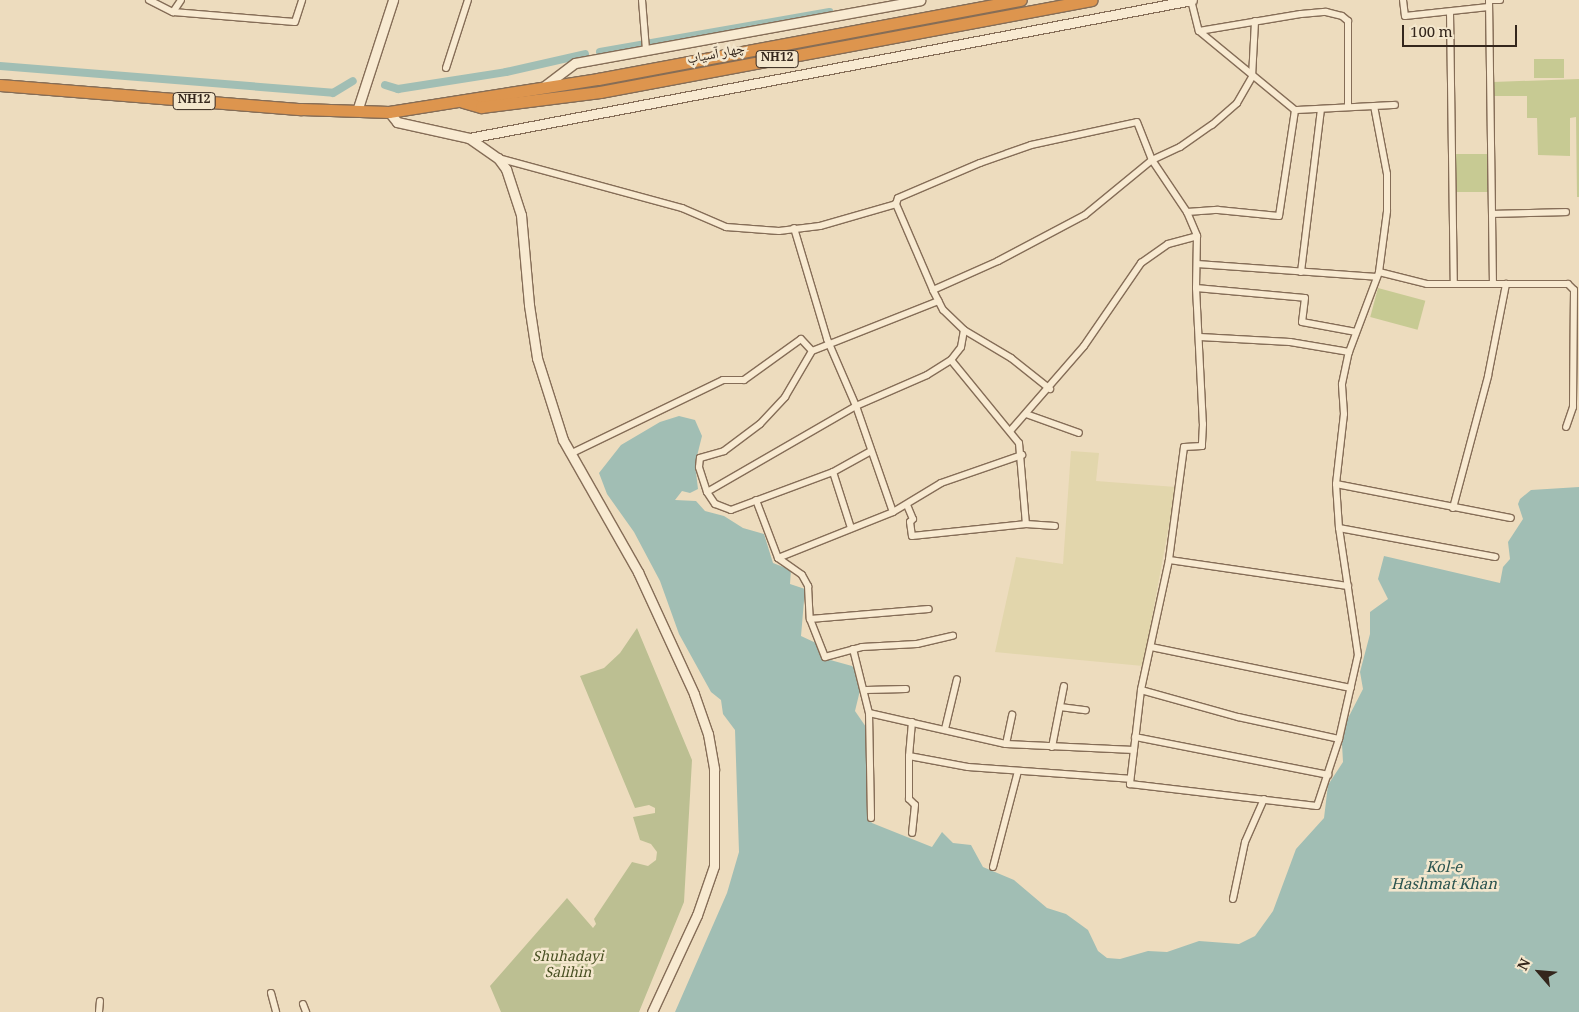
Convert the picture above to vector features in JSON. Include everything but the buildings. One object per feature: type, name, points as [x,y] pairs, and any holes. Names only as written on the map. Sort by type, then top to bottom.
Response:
[{"type":"highway","name":"چهار آسیاب","points":[[389,112],[464,102],[480,95],[542,88],[1021,0]]},
{"type":"highway","name":"چهار آسیاب","points":[[464,102],[481,107],[600,92],[1091,0]]},
{"type":"highway","points":[[868,28],[871,42]]},
{"type":"highway","name":"NH12","points":[[0,85],[389,112]]},
{"type":"street","points":[[149,0],[173,12],[295,22],[302,0]]},
{"type":"street","points":[[173,12],[181,0]]},
{"type":"street","points":[[357,111],[393,0]]},
{"type":"street","points":[[446,68],[468,0]]},
{"type":"street","points":[[642,0],[645,48]]},
{"type":"street","points":[[542,88],[575,63],[645,48],[920,0]]},
{"type":"street","points":[[469,138],[1192,0],[1199,31],[1252,77],[1295,110],[1321,110],[1395,104]]},
{"type":"street","points":[[1403,0],[1405,16],[1450,12],[1500,0]]},
{"type":"street","points":[[1489,3],[1493,284]]},
{"type":"street","points":[[1199,31],[1255,20],[1326,12],[1348,21],[1348,107]]},
{"type":"street","points":[[1450,12],[1454,284]]},
{"type":"street","points":[[932,290],[998,261],[1085,215],[1152,160],[1180,147],[1212,125],[1237,103],[1252,77],[1255,20]]},
{"type":"street","points":[[1050,389],[1011,358],[964,330],[938,301],[896,204],[898,198],[1031,145],[1137,122],[1152,160],[1187,212],[1197,236],[1196,288],[1200,337],[1202,446],[1184,447],[1169,560],[1141,690],[1130,784],[1317,806],[1339,739],[1358,655],[1339,528],[1336,484],[1344,414],[1342,384],[1349,352],[1378,275],[1387,211],[1387,174],[1374,106]]},
{"type":"street","points":[[1187,212],[1218,210],[1279,216],[1295,110]]},
{"type":"street","points":[[1301,272],[1321,110]]},
{"type":"street","points":[[389,112],[397,122],[469,138],[498,158],[682,208],[726,227],[778,231],[820,226],[896,204]]},
{"type":"street","points":[[498,158],[513,186],[521,215],[528,296],[537,358],[570,454],[638,572],[694,694],[708,734],[714,769],[716,842],[710,883],[652,1012]]},
{"type":"street","points":[[1493,214],[1566,212]]},
{"type":"street","points":[[794,228],[827,339],[832,344],[856,406],[893,512]]},
{"type":"street","points":[[1011,430],[1050,389],[1103,319],[1140,263],[1168,244],[1197,236]]},
{"type":"street","points":[[1197,264],[1301,272],[1378,275],[1427,284],[1568,284],[1574,290],[1573,407],[1566,427]]},
{"type":"street","points":[[1453,508],[1488,376],[1506,284]]},
{"type":"street","points":[[1196,288],[1305,298],[1302,322],[1356,332]]},
{"type":"street","points":[[871,451],[833,472],[756,500],[724,509],[715,504],[707,492],[699,467],[700,458],[724,452],[760,424],[785,398],[812,351],[938,301]]},
{"type":"street","points":[[707,492],[755,467],[856,406],[911,383],[951,360],[961,347],[964,330]]},
{"type":"street","points":[[1200,337],[1290,342],[1349,352]]},
{"type":"street","points":[[570,454],[723,380],[744,380],[801,339],[812,351]]},
{"type":"street","points":[[951,360],[1011,430],[1022,455],[1026,524]]},
{"type":"street","points":[[1026,414],[1079,433]]},
{"type":"street","points":[[778,558],[907,506],[941,483],[1022,455]]},
{"type":"street","points":[[833,472],[851,528]]},
{"type":"street","points":[[1336,484],[1511,518]]},
{"type":"street","points":[[756,500],[778,558],[802,575],[808,586],[810,619],[824,657],[853,649],[917,644],[953,636]]},
{"type":"street","points":[[907,506],[913,519],[910,522],[912,536],[1026,524],[1055,526]]},
{"type":"street","points":[[1339,528],[1495,557]]},
{"type":"street","points":[[1169,560],[1348,586]]},
{"type":"street","points":[[810,619],[929,609]]},
{"type":"street","points":[[1151,647],[1351,688]]},
{"type":"street","points":[[853,649],[866,690],[870,713],[872,818]]},
{"type":"street","points":[[945,729],[957,679]]},
{"type":"street","points":[[1052,747],[1064,686]]},
{"type":"street","points":[[866,690],[906,689]]},
{"type":"street","points":[[1141,690],[1238,717],[1339,739]]},
{"type":"street","points":[[1060,708],[1086,710]]},
{"type":"street","points":[[870,713],[1006,744],[1134,750]]},
{"type":"street","points":[[1006,744],[1012,715]]},
{"type":"street","points":[[912,722],[909,799],[916,806],[912,833]]},
{"type":"street","points":[[1135,737],[1328,775]]},
{"type":"street","points":[[910,756],[1018,772],[1130,779]]},
{"type":"street","points":[[993,867],[1018,772]]},
{"type":"street","points":[[1233,899],[1245,842],[1264,799]]},
{"type":"street","points":[[272,993],[276,1012]]},
{"type":"street","points":[[98,1012],[100,1002]]},
{"type":"street","points":[[303,1004],[306,1012]]},
{"type":"shaded area","points":[[1071,451],[1099,453],[1096,481],[1176,487],[1143,666],[995,652],[1016,557],[1063,564]]},
{"type":"green space","points":[[1534,59],[1564,59],[1564,78],[1534,78]]},
{"type":"green space","points":[[1579,79],[1579,197],[1577,197],[1576,117],[1570,118],[1570,156],[1538,155],[1537,118],[1527,118],[1527,96],[1493,96],[1493,82]]},
{"type":"green space","points":[[1456,154],[1490,154],[1490,192],[1456,192]]},
{"type":"green space","points":[[1378,288],[1425,301],[1418,330],[1370,317]]},
{"type":"green space","name":"Shuhadayi Salihin","points":[[637,628],[692,760],[684,902],[639,1012],[501,1012],[490,986],[567,898],[593,928],[596,924],[594,919],[632,862],[648,866],[656,860],[657,852],[651,844],[640,840],[633,817],[655,813],[655,808],[649,805],[635,808],[580,676],[604,668],[620,653]]},
{"type":"water","name":"Kol-e Hashmat Khan","points":[[679,416],[695,420],[702,436],[695,464],[698,489],[690,493],[682,491],[675,500],[696,501],[705,511],[724,516],[743,528],[764,534],[773,563],[791,570],[790,584],[805,589],[801,636],[816,643],[823,658],[852,666],[858,672],[862,682],[855,711],[866,727],[869,819],[872,823],[932,847],[942,832],[953,843],[971,845],[983,867],[1014,880],[1047,908],[1066,914],[1088,930],[1098,951],[1107,958],[1120,959],[1148,951],[1167,952],[1199,941],[1239,944],[1255,936],[1273,911],[1296,849],[1324,818],[1328,785],[1343,762],[1342,744],[1346,722],[1363,689],[1360,672],[1370,634],[1370,612],[1388,599],[1378,579],[1384,556],[1500,583],[1503,567],[1510,559],[1508,542],[1523,519],[1518,504],[1520,499],[1531,490],[1579,487],[1579,1012],[675,1012],[727,893],[739,852],[735,730],[723,714],[721,700],[711,692],[679,634],[660,581],[634,532],[607,494],[599,473],[621,445],[660,422]]},
{"type":"waterway","points":[[600,52],[830,12]]},
{"type":"waterway","points":[[385,85],[398,89],[506,72],[585,54]]},
{"type":"waterway","points":[[0,66],[333,93],[353,81]]}]
